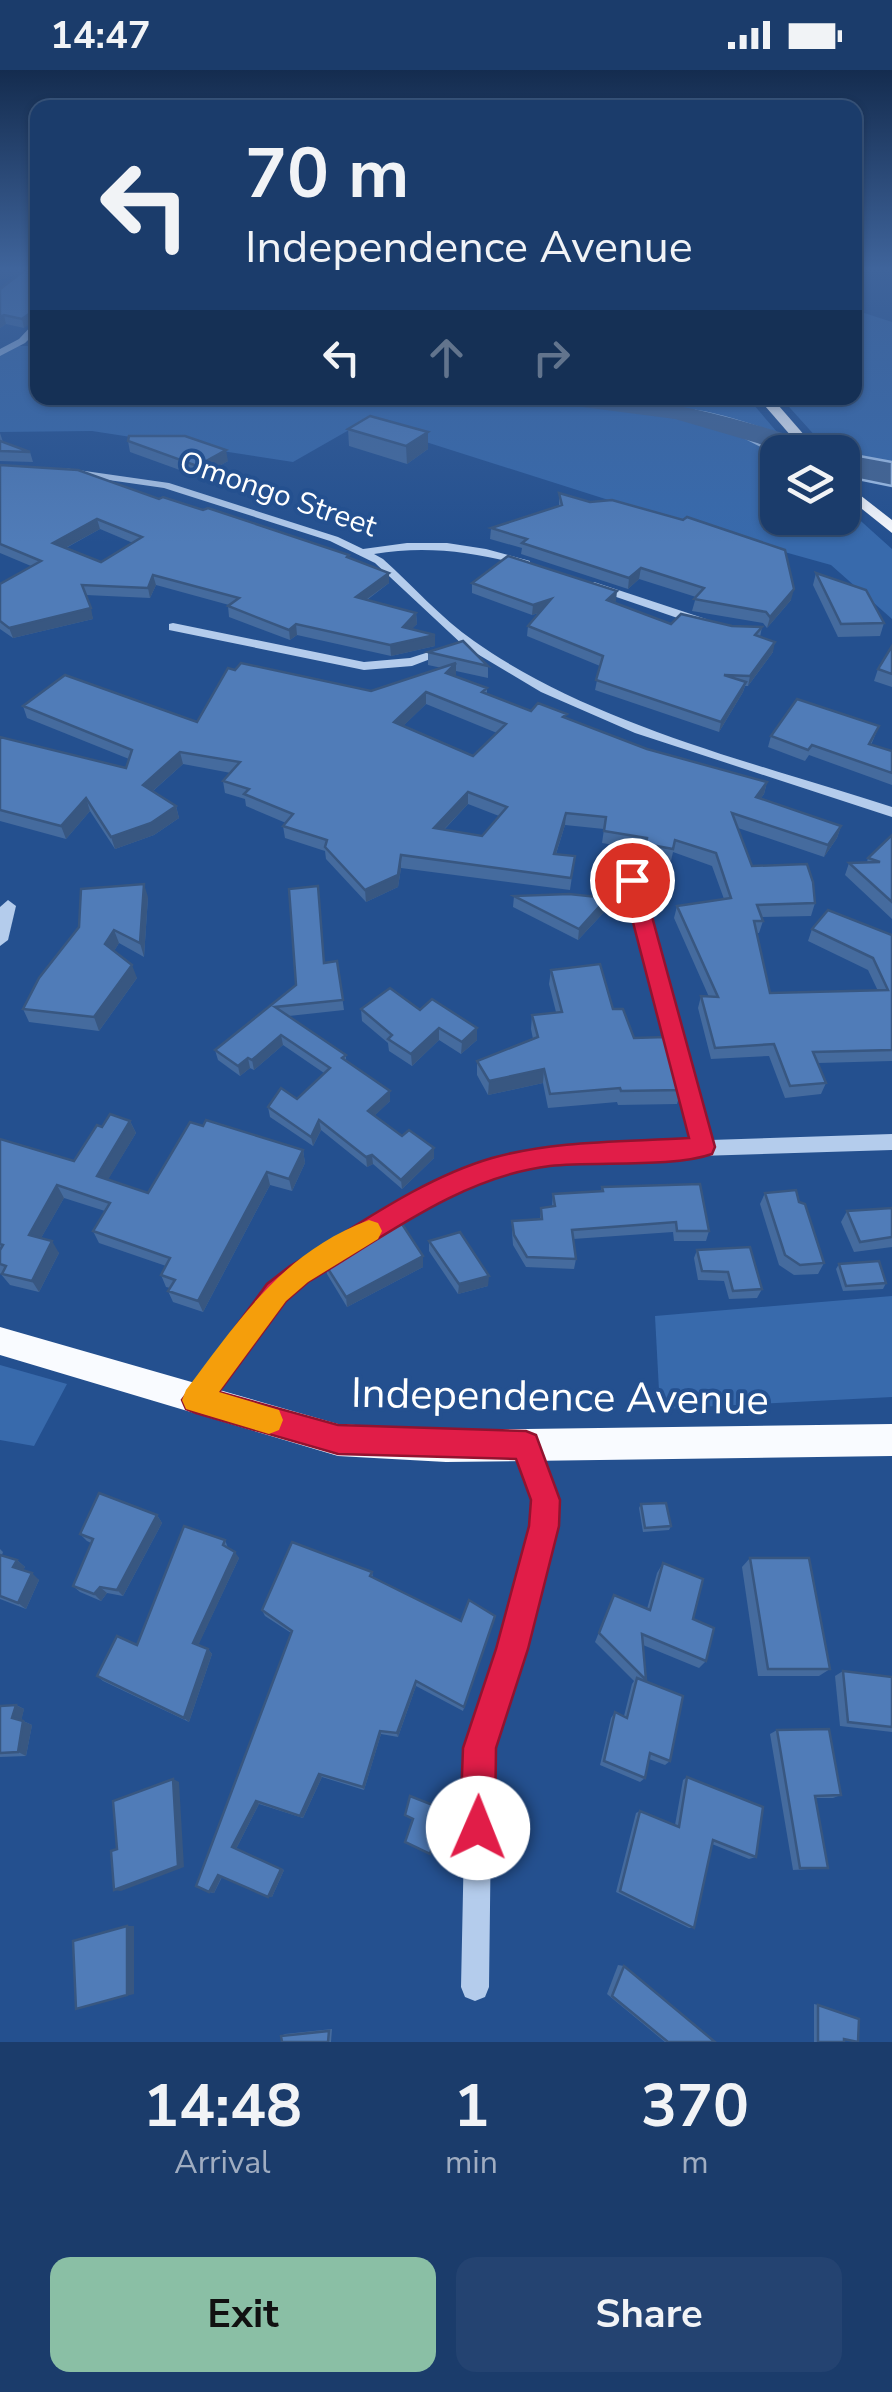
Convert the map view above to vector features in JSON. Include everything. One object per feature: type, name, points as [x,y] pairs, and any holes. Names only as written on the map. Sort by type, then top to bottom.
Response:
[{"type":"main road","points":[[770,405],[795,435]]},
{"type":"main road","points":[[860,500],[892,528]]},
{"type":"main road","name":"Independence Avenue","points":[[0,1342],[338,1440],[526,1445],[892,1440]]},
{"type":"street","name":"Omongo Street","points":[[56,470],[164,485],[242,507],[365,552],[468,643],[546,689],[610,718],[734,763],[892,812]]},
{"type":"street","points":[[365,552],[406,544],[463,546],[546,570]]},
{"type":"street","points":[[582,582],[718,626]]},
{"type":"street","points":[[172,627],[364,666],[412,662],[468,643]]},
{"type":"street","points":[[632,880],[703,1147]]},
{"type":"street","points":[[0,940],[8,906]]},
{"type":"street","points":[[196,1400],[276,1293],[299,1274],[441,1189],[492,1168],[548,1156],[892,1142]]},
{"type":"street","points":[[475,1987],[480,1748],[512,1649],[544,1526],[546,1500],[526,1445]]},
{"type":"shaded area","points":[[0,359],[30,359],[30,405],[754,405],[780,435],[760,435],[760,535],[860,535],[860,520],[892,549],[892,619],[831,565],[684,524],[363,422],[293,462],[92,431],[0,432]]},
{"type":"shaded area","points":[[862,359],[892,359],[892,462],[860,456],[860,435],[814,435],[787,405],[862,405]]},
{"type":"shaded area","points":[[696,411],[782,435],[760,435],[760,445],[734,432],[692,419]]},
{"type":"shaded area","points":[[860,456],[892,462],[892,486],[860,479]]},
{"type":"shaded area","points":[[892,1296],[892,1397],[660,1409],[655,1316]]},
{"type":"shaded area","points":[[0,1365],[67,1384],[34,1446],[0,1440]]},
{"type":"building","points":[[370,416],[428,432],[406,446],[348,429]]},
{"type":"building","points":[[129,436],[185,436],[226,450],[197,466],[128,441]]},
{"type":"building","points":[[0,441],[30,452],[0,451]]},
{"type":"building","points":[[0,465],[78,470],[159,499],[208,508],[349,555],[389,573],[356,597],[416,613],[403,627],[435,635],[390,645],[296,624],[289,630],[228,606],[239,598],[153,575],[148,588],[82,585],[91,608],[9,628],[0,621],[0,584],[41,561],[0,544]],"holes":[[[97,519],[142,537],[101,562],[53,543]]]},
{"type":"building","points":[[559,493],[590,502],[612,500],[683,520],[687,517],[785,550],[794,589],[770,617],[766,612],[694,599],[704,588],[641,568],[629,578],[522,543],[527,539],[491,528],[562,505]]},
{"type":"building","points":[[508,556],[617,591],[607,600],[671,624],[681,614],[732,626],[762,627],[755,635],[775,642],[750,676],[724,675],[746,682],[721,722],[596,680],[603,656],[528,626],[551,599],[533,605],[472,583]]},
{"type":"building","points":[[816,573],[866,590],[884,623],[841,624]]},
{"type":"building","points":[[463,641],[488,666],[428,652]]},
{"type":"building","points":[[892,646],[892,674],[878,669]]},
{"type":"building","points":[[241,663],[371,691],[456,663],[446,673],[487,688],[482,692],[531,711],[538,703],[567,714],[563,717],[647,749],[767,782],[756,797],[841,826],[828,845],[732,813],[752,866],[807,864],[813,882],[815,903],[757,905],[763,921],[754,921],[770,993],[888,990],[873,958],[812,929],[828,910],[892,935],[892,1050],[813,1052],[826,1083],[790,1086],[774,1044],[715,1048],[701,996],[718,997],[677,906],[731,898],[716,853],[675,840],[673,849],[646,844],[647,838],[604,831],[606,817],[566,813],[554,854],[575,856],[571,878],[401,855],[398,875],[365,890],[325,847],[327,840],[283,826],[293,814],[244,794],[249,789],[223,781],[240,762],[180,752],[143,785],[176,806],[151,823],[111,837],[86,798],[61,826],[0,810],[0,737],[126,768],[132,750],[23,706],[65,675],[197,722],[228,668],[235,670]],"holes":[[[426,692],[506,724],[473,756],[394,722]],[[468,792],[507,807],[482,836],[434,828]]]},
{"type":"building","points":[[797,699],[879,726],[869,744],[892,751],[892,773],[812,745],[808,750],[771,736]]},
{"type":"building","points":[[892,835],[892,902],[849,863],[880,862],[868,858]]},
{"type":"building","points":[[144,884],[140,943],[114,930],[105,944],[132,965],[94,1017],[23,1009],[39,978],[79,927],[81,889]]},
{"type":"building","points":[[318,886],[324,963],[337,961],[343,1000],[275,1007],[346,1055],[342,1058],[390,1091],[368,1111],[402,1136],[409,1130],[434,1148],[401,1180],[372,1155],[366,1157],[319,1120],[311,1137],[268,1107],[281,1088],[297,1099],[330,1068],[281,1035],[252,1060],[248,1058],[238,1066],[215,1050],[296,985],[289,889]]},
{"type":"building","points":[[569,894],[607,898],[579,929],[514,896]]},
{"type":"building","points":[[600,964],[613,1009],[623,1009],[634,1038],[666,1037],[681,1090],[620,1088],[550,1094],[544,1069],[489,1081],[477,1061],[538,1037],[532,1015],[562,1012],[551,970]]},
{"type":"building","points":[[390,988],[420,1010],[432,999],[477,1028],[462,1042],[439,1028],[411,1054],[388,1039],[392,1035],[361,1009]]},
{"type":"building","points":[[110,1114],[130,1121],[97,1176],[148,1193],[190,1122],[203,1126],[206,1120],[303,1150],[289,1179],[267,1172],[198,1301],[168,1291],[175,1280],[161,1275],[170,1258],[93,1231],[110,1203],[57,1185],[29,1235],[52,1241],[32,1281],[2,1274],[6,1266],[0,1264],[0,1139],[74,1161],[97,1125],[102,1127]]},
{"type":"building","points":[[700,1184],[709,1231],[677,1231],[676,1222],[572,1230],[576,1259],[527,1257],[514,1235],[512,1221],[542,1219],[541,1208],[555,1206],[553,1194],[603,1191],[602,1187]]},
{"type":"building","points":[[796,1190],[799,1202],[805,1204],[824,1263],[800,1265],[785,1255],[765,1193]]},
{"type":"building","points":[[892,1208],[892,1237],[860,1242],[847,1211]]},
{"type":"building","points":[[402,1224],[423,1256],[346,1297],[325,1264]]},
{"type":"building","points":[[460,1232],[489,1276],[459,1284],[429,1241]]},
{"type":"building","points":[[750,1247],[762,1289],[733,1291],[728,1272],[702,1271],[697,1250]]},
{"type":"building","points":[[879,1261],[886,1283],[846,1286],[839,1264]]},
{"type":"building","points":[[99,1493],[157,1515],[117,1590],[100,1587],[94,1594],[73,1586],[93,1539],[80,1534]]},
{"type":"building","points":[[666,1503],[671,1526],[645,1528],[641,1504]]},
{"type":"building","points":[[184,1526],[225,1540],[223,1545],[235,1552],[193,1643],[208,1649],[184,1718],[97,1676],[117,1636],[137,1645]]},
{"type":"building","points":[[292,1542],[372,1572],[370,1576],[461,1621],[469,1600],[495,1616],[464,1707],[416,1681],[397,1733],[380,1731],[363,1787],[319,1774],[300,1816],[256,1801],[232,1847],[281,1869],[268,1897],[218,1875],[209,1892],[196,1886],[292,1631],[262,1610]]},
{"type":"building","points":[[0,1555],[17,1560],[13,1567],[32,1573],[18,1603],[0,1596]]},
{"type":"building","points":[[750,1558],[809,1558],[830,1669],[768,1669]]},
{"type":"building","points":[[663,1563],[703,1579],[693,1619],[714,1628],[706,1661],[642,1634],[646,1680],[599,1633],[614,1595],[650,1610]]},
{"type":"building","points":[[843,1671],[892,1677],[892,1727],[848,1722]]},
{"type":"building","points":[[637,1678],[683,1696],[670,1761],[650,1753],[645,1778],[604,1761],[615,1712],[627,1718]]},
{"type":"building","points":[[16,1705],[12,1718],[23,1721],[18,1752],[0,1753],[0,1706]]},
{"type":"building","points":[[829,1729],[841,1795],[815,1796],[828,1868],[800,1868],[777,1730]]},
{"type":"building","points":[[687,1777],[763,1807],[756,1857],[713,1840],[694,1928],[620,1891],[640,1811],[679,1827]]},
{"type":"building","points":[[173,1779],[178,1866],[114,1890],[111,1851],[117,1849],[113,1801]]},
{"type":"building","points":[[410,1796],[443,1809],[430,1854],[405,1842],[413,1819],[405,1815]]},
{"type":"building","points":[[127,1926],[127,1995],[76,2009],[73,1941]]},
{"type":"building","points":[[624,1966],[715,2042],[668,2042],[612,1996]]},
{"type":"building","points":[[818,2005],[859,2019],[858,2042],[818,2042]]},
{"type":"building","points":[[329,2031],[328,2042],[282,2042],[281,2036]]},
{"type":"waterway","points":[[629,405],[675,411],[762,435]]},
{"type":"slow traffic","points":[[269,1420],[196,1400],[276,1293],[299,1274],[369,1231]]},
{"type":"route","points":[[478,1828],[480,1748],[512,1649],[544,1526],[546,1500],[526,1445],[446,1446],[338,1440],[196,1400],[276,1293],[299,1274],[452,1184],[492,1168],[548,1156],[703,1147],[632,880]]}]
